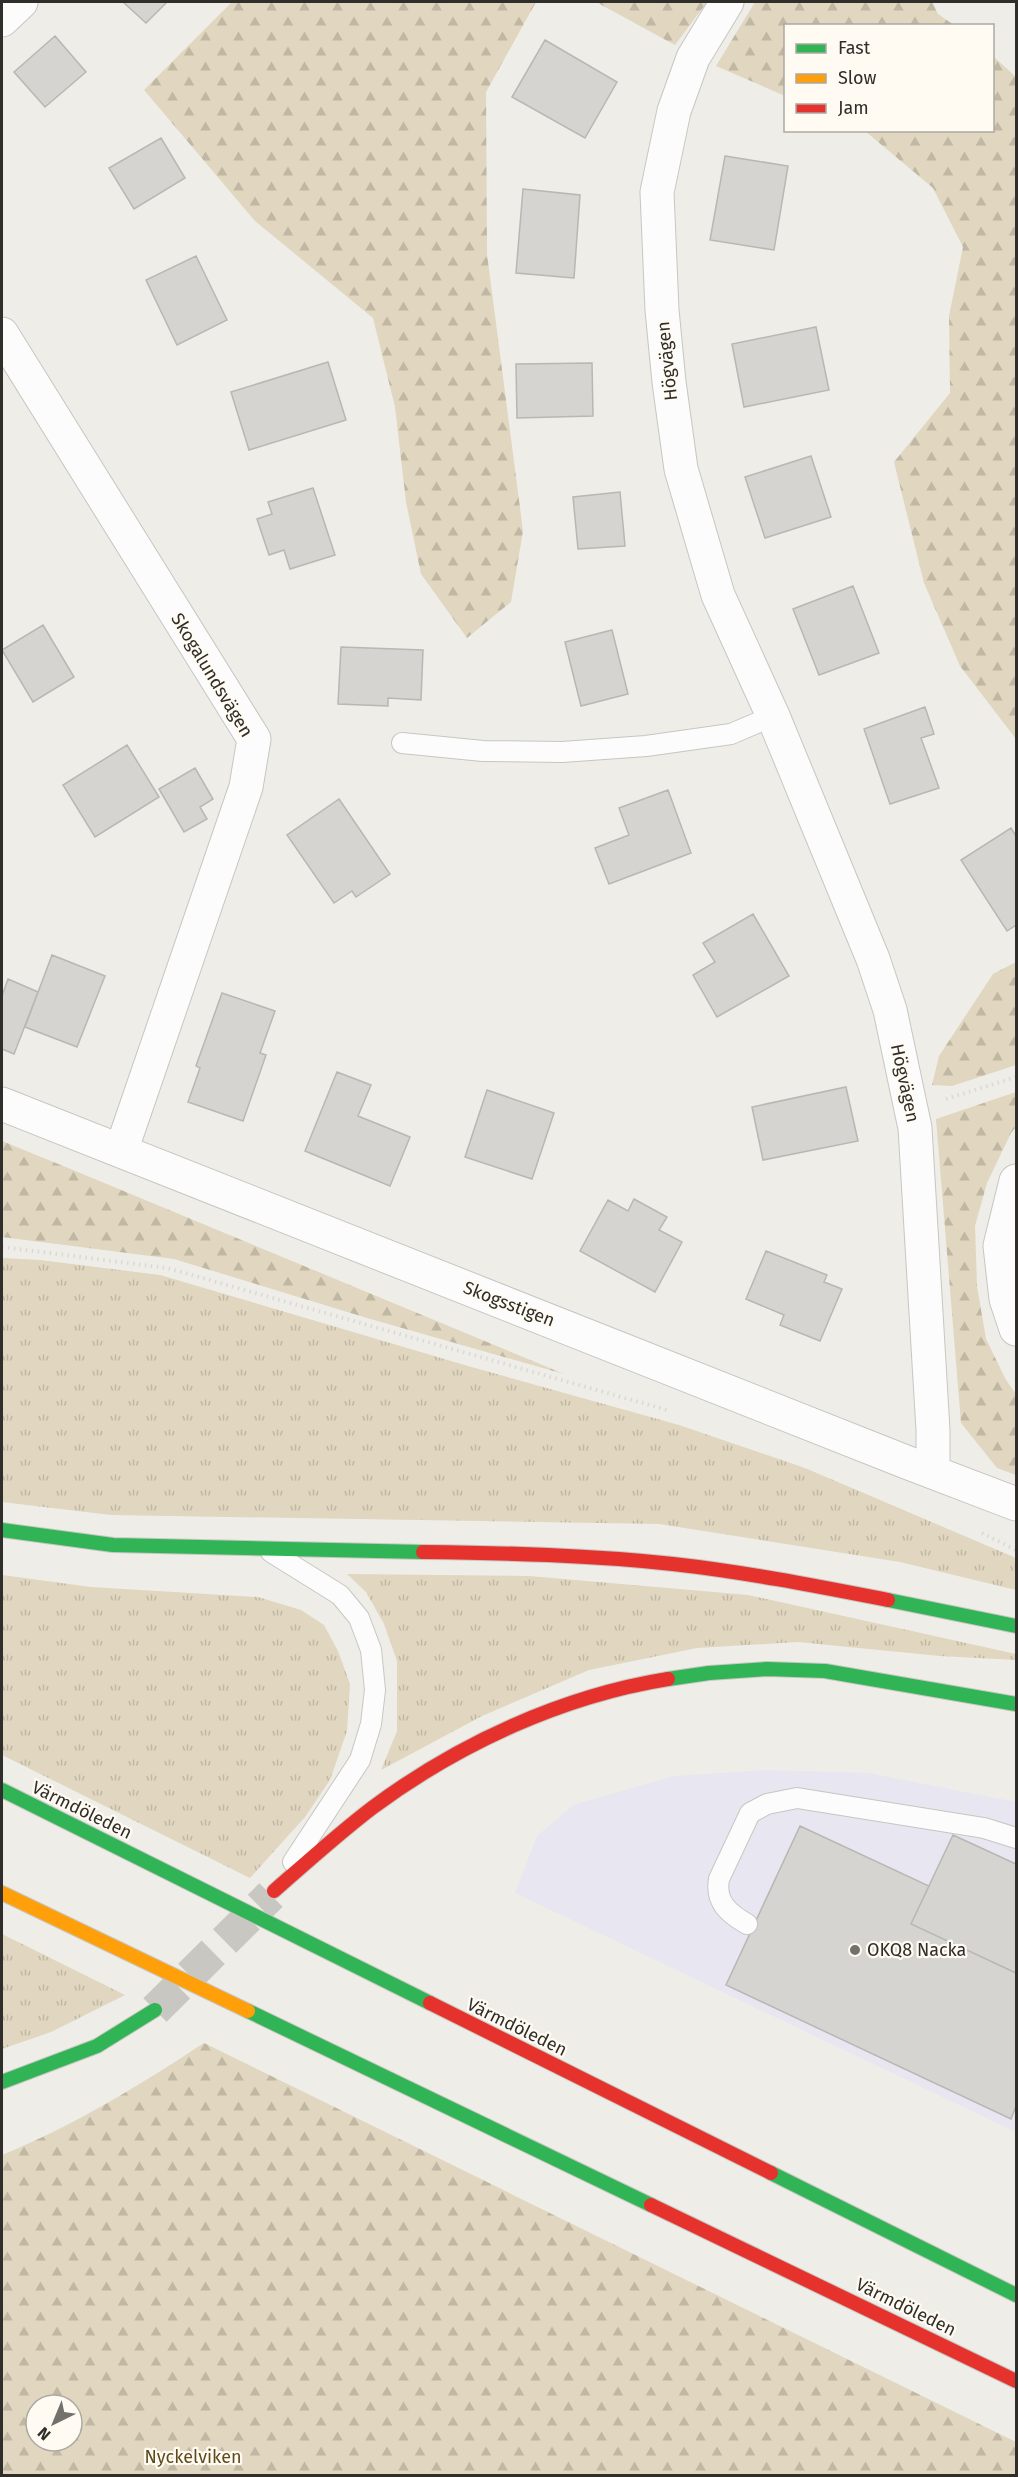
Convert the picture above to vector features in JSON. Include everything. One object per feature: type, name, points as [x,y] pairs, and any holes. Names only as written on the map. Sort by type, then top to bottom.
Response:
[{"type":"highway","points":[[2,1530],[113,1545],[536,1554],[671,1564],[784,1579],[1017,1626]]},
{"type":"highway","points":[[274,1892],[351,1824],[434,1766],[511,1726],[572,1702],[635,1685],[703,1674],[771,1669],[826,1671],[1017,1704]]},
{"type":"highway","name":"Värmdöleden","points":[[2,1790],[1017,2295]]},
{"type":"highway","name":"Värmdöleden","points":[[2,1893],[1017,2381]]},
{"type":"highway","points":[[2,2082],[97,2046],[155,2010]]},
{"type":"highway","points":[[827,2289],[987,2382]]},
{"type":"street","points":[[2,20],[21,2]]},
{"type":"street","name":"Högvägen","points":[[727,2],[693,58],[674,111],[657,192],[662,310],[681,469],[718,595],[773,716],[873,959],[890,1010],[915,1128],[933,1430],[933,1472]]},
{"type":"street","name":"Skogalundsvägen","points":[[2,334],[254,739],[246,787],[121,1151]]},
{"type":"street","name":"Skogsstigen","points":[[2,1104],[1017,1504]]},
{"type":"street","points":[[1017,1181],[1000,1246],[1006,1299],[1017,1329]]},
{"type":"lane","points":[[402,743],[494,751],[562,752],[646,746],[731,734],[773,716]]},
{"type":"lane","points":[[268,1550],[340,1595],[359,1618],[371,1650],[375,1690],[370,1724],[360,1760],[274,1892]]},
{"type":"lane","points":[[747,1924],[726,1910],[718,1890],[719,1879],[750,1813],[767,1804],[797,1798],[984,1828],[1017,1838]]},
{"type":"path","points":[[938,1101],[1017,1077]]},
{"type":"path","points":[[2,1247],[167,1268],[677,1413]]},
{"type":"shaded area","points":[[767,1770],[868,1773],[1016,1802],[1016,2132],[515,1893],[537,1836],[573,1805],[674,1776]]},
{"type":"green space","points":[[232,2],[536,2],[486,92],[487,254],[523,531],[511,602],[467,638],[421,574],[406,502],[395,407],[373,318],[255,221],[144,90]]},
{"type":"green space","points":[[596,2],[707,2],[675,45]]},
{"type":"green space","points":[[755,2],[932,2],[938,14],[953,24],[784,24],[784,96],[716,66]]},
{"type":"green space","points":[[994,57],[1016,77],[1016,739],[960,666],[924,583],[894,462],[950,393],[949,316],[963,247],[933,188],[866,132],[994,132]]},
{"type":"green space","points":[[1016,962],[1016,1065],[952,1086],[932,1085],[939,1056],[993,974]]},
{"type":"green space","points":[[1016,1092],[1016,1127],[987,1183],[975,1226],[977,1286],[986,1339],[1006,1380],[1016,1394],[1016,1475],[997,1468],[961,1423],[936,1119]]},
{"type":"green space","points":[[2,1141],[564,1374],[367,1318],[174,1259],[2,1237]]},
{"type":"green space","points":[[2,1258],[40,1260],[160,1275],[468,1366],[679,1425],[805,1468],[1016,1558],[1016,1590],[900,1562],[659,1524],[111,1515],[2,1502]]},
{"type":"green space","points":[[347,1574],[529,1576],[748,1595],[1016,1654],[1016,1660],[940,1656],[798,1642],[697,1648],[589,1670],[482,1716],[381,1770],[397,1731],[397,1661],[384,1624],[366,1592]]},
{"type":"green space","points":[[2,1575],[91,1587],[258,1597],[301,1610],[324,1625],[338,1651],[350,1684],[347,1731],[330,1780],[305,1817],[250,1878],[2,1755]]},
{"type":"green space","points":[[2,1934],[125,1995],[51,2032],[2,2049]]},
{"type":"green space","name":"Nyckelviken","points":[[204,2043],[1016,2442],[1016,2475],[2,2475],[2,2155],[55,2131],[131,2089]]},
{"type":"building","points":[[123,2],[167,2],[146,23]]},
{"type":"building","points":[[55,36],[86,72],[45,107],[14,72]]},
{"type":"building","points":[[545,40],[617,82],[585,138],[512,97]]},
{"type":"building","points":[[161,138],[185,178],[134,209],[109,168]]},
{"type":"building","points":[[725,156],[788,166],[774,250],[710,240]]},
{"type":"building","points":[[523,189],[580,195],[574,278],[516,273]]},
{"type":"building","points":[[196,256],[227,320],[177,345],[146,280]]},
{"type":"building","points":[[816,327],[829,390],[744,407],[732,344]]},
{"type":"building","points":[[328,362],[346,420],[249,450],[231,392]]},
{"type":"building","points":[[592,363],[593,416],[517,418],[516,364]]},
{"type":"building","points":[[811,456],[831,517],[765,538],[745,477]]},
{"type":"building","points":[[313,488],[335,555],[290,569],[284,550],[269,555],[257,519],[272,514],[268,502]]},
{"type":"building","points":[[620,492],[625,546],[578,549],[573,497]]},
{"type":"building","points":[[853,586],[879,653],[819,675],[793,609]]},
{"type":"building","points":[[43,625],[74,677],[33,702],[2,650]]},
{"type":"building","points":[[612,630],[628,694],[581,706],[565,642]]},
{"type":"building","points":[[341,647],[423,650],[421,700],[388,698],[388,706],[338,704]]},
{"type":"building","points":[[925,707],[934,734],[921,738],[939,788],[890,804],[864,729]]},
{"type":"building","points":[[127,745],[159,797],[95,837],[63,785]]},
{"type":"building","points":[[195,768],[213,799],[200,807],[207,819],[184,832],[159,789]]},
{"type":"building","points":[[668,790],[691,853],[609,884],[595,848],[629,835],[619,808]]},
{"type":"building","points":[[339,799],[390,874],[356,897],[352,891],[334,903],[287,835]]},
{"type":"building","points":[[1011,828],[1016,836],[1016,925],[1007,931],[961,860]]},
{"type":"building","points":[[753,914],[789,976],[717,1017],[693,975],[715,962],[703,943]]},
{"type":"building","points":[[52,955],[105,976],[77,1047],[25,1027]]},
{"type":"building","points":[[8,979],[38,992],[14,1054],[2,1049],[2,996]]},
{"type":"building","points":[[222,993],[275,1011],[260,1053],[266,1055],[243,1121],[188,1102],[200,1068],[196,1066]]},
{"type":"building","points":[[337,1072],[371,1085],[358,1116],[410,1137],[390,1186],[305,1151]]},
{"type":"building","points":[[846,1087],[858,1141],[763,1160],[752,1107]]},
{"type":"building","points":[[487,1090],[554,1113],[532,1179],[465,1157]]},
{"type":"building","points":[[634,1199],[667,1217],[659,1230],[682,1242],[655,1292],[580,1251],[608,1200],[628,1211]]},
{"type":"building","points":[[766,1251],[827,1275],[824,1282],[842,1289],[820,1341],[780,1325],[784,1315],[746,1299]]},
{"type":"building","name":"OKQ8 Nacka","points":[[800,1826],[929,1886],[911,1924],[1016,1973],[1016,2106],[1011,2119],[726,1985]]},
{"type":"building","points":[[953,1835],[1016,1864],[1016,1973],[911,1924]]},
{"type":"tunnel","points":[[155,2010],[271,1895]]},
{"type":"traffic: fast","points":[[2,1530],[113,1545],[423,1552]]},
{"type":"traffic: fast","points":[[888,1600],[1016,1626]]},
{"type":"traffic: fast","points":[[668,1679],[709,1673],[767,1669],[825,1671],[1016,1704]]},
{"type":"traffic: fast","points":[[2,1790],[430,2003]]},
{"type":"traffic: fast","points":[[2,2082],[97,2046],[155,2010]]},
{"type":"traffic: fast","points":[[248,2011],[651,2205]]},
{"type":"traffic: fast","points":[[771,2173],[1016,2295]]},
{"type":"traffic: slow","points":[[2,1893],[248,2011]]},
{"type":"traffic: jam","points":[[423,1552],[611,1558],[673,1564],[754,1575],[888,1600]]},
{"type":"traffic: jam","points":[[274,1891],[372,1808],[440,1763],[512,1726],[550,1710],[589,1697],[668,1679]]},
{"type":"traffic: jam","points":[[430,2003],[771,2173]]},
{"type":"traffic: jam","points":[[651,2205],[1016,2381]]},
{"type":"place","name":"OKQ8 Nacka","points":[[855,1950]]}]
